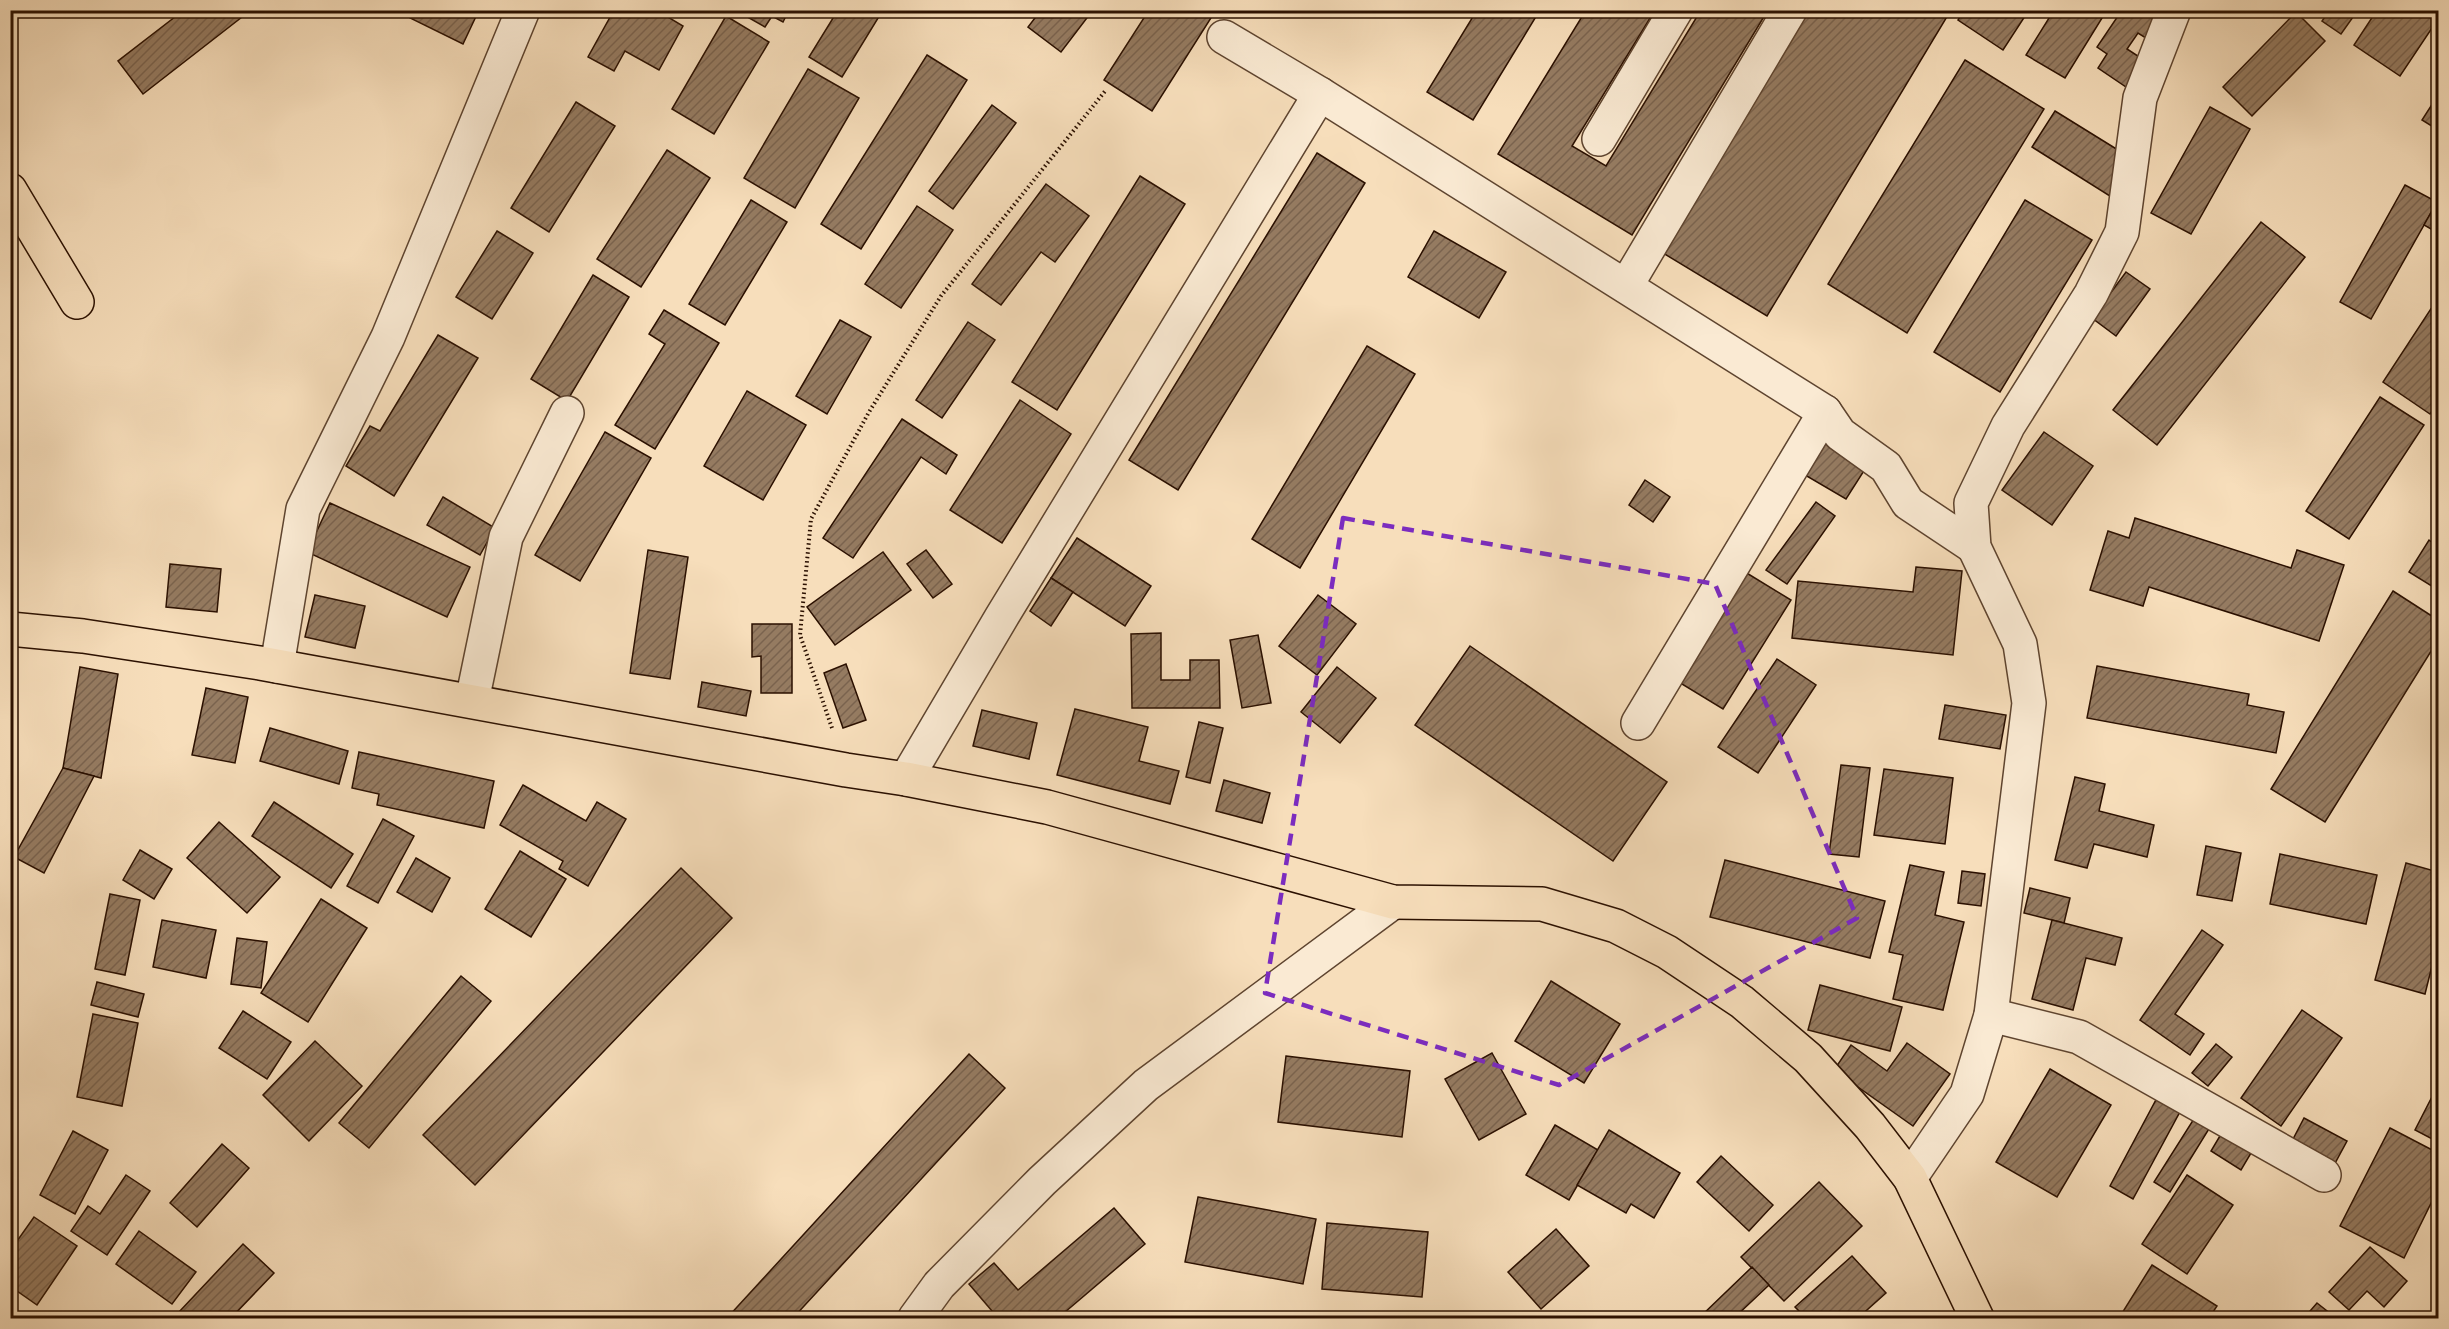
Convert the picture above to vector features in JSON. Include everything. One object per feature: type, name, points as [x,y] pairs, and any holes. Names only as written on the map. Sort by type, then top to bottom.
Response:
[{"type":"main road","points":[[10,190],[77,302]]},
{"type":"main road","points":[[10,629],[82,636],[277,666],[906,779],[1047,807],[1394,902],[1542,904],[1616,926],[1667,951],[1742,1002],[1808,1058],[1870,1126],[1910,1178],[1977,1318]]},
{"type":"street","points":[[277,666],[303,509],[388,337],[523,10]]},
{"type":"street","points":[[1599,139],[1676,10]]},
{"type":"street","points":[[1626,286],[1790,10]]},
{"type":"street","points":[[1910,1178],[1967,1094],[1991,1015],[2029,703],[2020,644],[1974,547],[1971,503],[2008,426],[2091,294],[2122,232],[2140,98],[2174,10]]},
{"type":"street","points":[[1224,37],[1320,94],[1825,412],[1840,434],[1886,467],[1908,503],[1974,547]]},
{"type":"street","points":[[906,779],[1007,608],[1320,94]]},
{"type":"street","points":[[1638,723],[1825,412]]},
{"type":"street","points":[[472,701],[506,537],[567,413]]},
{"type":"street","points":[[915,1318],[939,1285],[1042,1181],[1146,1085],[1394,902]]},
{"type":"street","points":[[1991,1015],[2079,1037],[2324,1175]]},
{"type":"path","points":[[846,770],[800,635],[811,519],[868,412],[941,296],[1106,90]]},
{"type":"highlighted area","points":[[1343,518],[1715,584],[1857,918],[1559,1085],[1265,993]]},
{"type":"building","points":[[184,10],[251,10],[143,94],[118,61]]},
{"type":"building","points":[[413,10],[479,10],[463,44],[410,18]]},
{"type":"building","points":[[614,10],[662,10],[661,13],[683,26],[659,70],[625,51],[614,71],[588,57]]},
{"type":"building","points":[[735,10],[789,10],[783,22],[772,16],[765,27]]},
{"type":"building","points":[[838,10],[883,10],[842,77],[809,57]]},
{"type":"building","points":[[1041,10],[1093,10],[1061,52],[1028,27]]},
{"type":"building","points":[[1149,10],[1216,10],[1152,111],[1104,80]]},
{"type":"building","points":[[1477,10],[1540,10],[1473,120],[1427,92]]},
{"type":"building","points":[[1586,10],[1655,10],[1572,146],[1606,166],[1701,10],[1768,10],[1632,235],[1498,154]]},
{"type":"building","points":[[1809,10],[1951,10],[1767,316],[1663,253]]},
{"type":"building","points":[[1964,10],[2029,10],[2003,50],[1958,20]]},
{"type":"building","points":[[2054,10],[2107,10],[2065,78],[2026,55]]},
{"type":"building","points":[[2122,10],[2153,10],[2164,18],[2149,40],[2138,33],[2127,49],[2144,60],[2126,87],[2098,68],[2107,54],[2097,47]]},
{"type":"building","points":[[2330,10],[2358,10],[2341,34],[2322,21]]},
{"type":"building","points":[[2377,10],[2438,10],[2438,19],[2400,76],[2354,45]]},
{"type":"building","points":[[2296,12],[2325,41],[2252,116],[2223,87]]},
{"type":"building","points":[[726,16],[769,42],[714,134],[672,109]]},
{"type":"building","points":[[927,55],[967,80],[861,249],[821,224]]},
{"type":"building","points":[[1965,60],[2044,109],[1907,333],[1828,284]]},
{"type":"building","points":[[808,69],[859,98],[795,208],[744,178]]},
{"type":"building","points":[[2438,95],[2438,130],[2422,120]]},
{"type":"building","points":[[576,102],[615,126],[549,232],[511,208]]},
{"type":"building","points":[[992,105],[1016,123],[953,209],[929,191]]},
{"type":"building","points":[[2210,107],[2250,129],[2191,234],[2151,213]]},
{"type":"building","points":[[2055,111],[2118,150],[2113,198],[2032,147]]},
{"type":"building","points":[[667,150],[710,178],[641,287],[597,259]]},
{"type":"building","points":[[1317,153],[1365,183],[1178,490],[1129,460]]},
{"type":"building","points":[[1140,176],[1185,204],[1057,410],[1012,382]]},
{"type":"building","points":[[1046,184],[1089,216],[1055,262],[1041,252],[1001,305],[972,284]]},
{"type":"building","points":[[2405,185],[2437,202],[2371,319],[2340,302]]},
{"type":"building","points":[[751,200],[787,222],[725,325],[689,304]]},
{"type":"building","points":[[2025,200],[2092,240],[2000,392],[1934,352]]},
{"type":"building","points":[[2438,200],[2438,233],[2424,225]]},
{"type":"building","points":[[917,206],[953,230],[901,308],[865,284]]},
{"type":"building","points":[[2261,222],[2305,257],[2157,445],[2113,410]]},
{"type":"building","points":[[497,231],[533,253],[492,319],[456,297]]},
{"type":"building","points":[[1434,231],[1506,272],[1479,318],[1408,277]]},
{"type":"building","points":[[2126,272],[2150,289],[2116,336],[2092,318]]},
{"type":"building","points":[[593,275],[629,297],[567,401],[531,379]]},
{"type":"building","points":[[2438,298],[2438,402],[2430,414],[2383,382]]},
{"type":"building","points":[[664,310],[719,343],[655,449],[615,425],[665,344],[649,334]]},
{"type":"building","points":[[840,320],[871,337],[827,414],[796,396]]},
{"type":"building","points":[[968,322],[995,340],[942,418],[916,400]]},
{"type":"building","points":[[438,335],[478,358],[394,496],[346,466],[370,426],[380,431]]},
{"type":"building","points":[[1367,346],[1415,374],[1300,568],[1252,539]]},
{"type":"building","points":[[747,391],[806,425],[763,500],[704,466]]},
{"type":"building","points":[[2380,397],[2424,425],[2349,539],[2306,511]]},
{"type":"building","points":[[1020,400],[1071,434],[1002,543],[950,510]]},
{"type":"building","points":[[902,419],[957,455],[946,474],[921,457],[853,558],[823,538]]},
{"type":"building","points":[[605,432],[651,458],[580,581],[535,555]]},
{"type":"building","points":[[2044,432],[2093,466],[2052,525],[2002,490]]},
{"type":"building","points":[[1826,442],[1867,466],[1846,499],[1805,475]]},
{"type":"building","points":[[1645,480],[1670,497],[1653,522],[1629,505]]},
{"type":"building","points":[[443,497],[495,528],[480,555],[427,525]]},
{"type":"building","points":[[1816,502],[1835,516],[1787,584],[1766,570]]},
{"type":"building","points":[[330,503],[470,567],[447,617],[307,552]]},
{"type":"building","points":[[2135,518],[2291,568],[2297,550],[2344,565],[2319,641],[2149,587],[2143,606],[2090,590],[2108,531],[2129,538]]},
{"type":"building","points":[[1077,538],[1151,586],[1125,626],[1051,578]]},
{"type":"building","points":[[2429,540],[2438,547],[2438,590],[2409,572]]},
{"type":"building","points":[[648,550],[688,557],[670,679],[630,673]]},
{"type":"building","points":[[926,550],[952,584],[933,598],[907,564]]},
{"type":"building","points":[[883,552],[911,590],[835,645],[807,607]]},
{"type":"building","points":[[170,564],[221,569],[217,612],[166,607]]},
{"type":"building","points":[[1916,567],[1962,571],[1953,655],[1792,638],[1798,581],[1913,592]]},
{"type":"building","points":[[1745,572],[1791,600],[1723,709],[1677,681]]},
{"type":"building","points":[[1051,578],[1073,592],[1051,626],[1030,611]]},
{"type":"building","points":[[2393,591],[2438,620],[2438,640],[2325,822],[2271,789]]},
{"type":"building","points":[[315,595],[365,606],[355,648],[305,637]]},
{"type":"building","points":[[1318,595],[1356,624],[1317,675],[1279,646]]},
{"type":"building","points":[[752,624],[792,624],[792,693],[761,693],[761,656],[752,657]]},
{"type":"building","points":[[1161,633],[1161,680],[1190,680],[1190,660],[1219,660],[1220,708],[1132,708],[1131,634]]},
{"type":"building","points":[[1258,635],[1271,703],[1242,708],[1230,640]]},
{"type":"building","points":[[1470,646],[1667,782],[1613,861],[1415,725]]},
{"type":"building","points":[[1777,659],[1816,685],[1758,773],[1718,747]]},
{"type":"building","points":[[846,664],[866,720],[843,728],[824,673]]},
{"type":"building","points":[[2097,666],[2249,694],[2247,705],[2284,712],[2276,753],[2087,718]]},
{"type":"building","points":[[80,667],[118,674],[101,778],[63,768]]},
{"type":"building","points":[[1337,667],[1376,698],[1340,743],[1301,712]]},
{"type":"building","points":[[702,682],[751,691],[746,716],[698,707]]},
{"type":"building","points":[[206,688],[248,697],[235,763],[192,755]]},
{"type":"building","points":[[1945,705],[2006,715],[2000,749],[1939,739]]},
{"type":"building","points":[[1075,709],[1148,727],[1139,761],[1179,771],[1170,804],[1057,775]]},
{"type":"building","points":[[982,710],[1037,723],[1029,759],[973,746]]},
{"type":"building","points":[[1199,722],[1223,728],[1210,783],[1186,777]]},
{"type":"building","points":[[270,728],[348,751],[339,784],[260,761]]},
{"type":"building","points":[[359,752],[494,781],[484,828],[377,805],[379,794],[352,788]]},
{"type":"building","points":[[1841,765],[1870,768],[1859,857],[1829,854]]},
{"type":"building","points":[[63,768],[94,776],[44,873],[14,857]]},
{"type":"building","points":[[1884,769],[1953,778],[1945,844],[1874,835]]},
{"type":"building","points":[[2075,777],[2105,784],[2099,811],[2154,825],[2147,857],[2094,844],[2087,868],[2055,860]]},
{"type":"building","points":[[1224,780],[1270,793],[1262,823],[1216,811]]},
{"type":"building","points":[[523,785],[586,821],[597,802],[626,819],[588,886],[559,869],[563,861],[500,825]]},
{"type":"building","points":[[274,802],[353,854],[331,888],[252,836]]},
{"type":"building","points":[[383,819],[414,836],[378,903],[347,886]]},
{"type":"building","points":[[219,822],[280,877],[247,913],[187,858]]},
{"type":"building","points":[[2206,846],[2241,853],[2232,901],[2197,895]]},
{"type":"building","points":[[140,850],[172,869],[154,899],[123,880]]},
{"type":"building","points":[[520,851],[566,879],[531,937],[485,909]]},
{"type":"building","points":[[2280,854],[2377,875],[2366,924],[2270,904]]},
{"type":"building","points":[[416,858],[450,878],[432,912],[397,892]]},
{"type":"building","points":[[1725,860],[1885,901],[1870,958],[1710,917]]},
{"type":"building","points":[[2406,863],[2438,872],[2438,942],[2425,994],[2375,980]]},
{"type":"building","points":[[1910,865],[1944,872],[1935,915],[1964,922],[1943,1010],[1893,999],[1903,955],[1889,952]]},
{"type":"building","points":[[681,868],[732,918],[475,1185],[423,1135]]},
{"type":"building","points":[[1962,871],[1985,874],[1981,906],[1958,903]]},
{"type":"building","points":[[2030,888],[2070,898],[2064,923],[2024,913]]},
{"type":"building","points":[[110,894],[140,900],[125,975],[95,969]]},
{"type":"building","points":[[321,899],[367,928],[308,1022],[261,993]]},
{"type":"building","points":[[162,920],[216,930],[206,978],[153,967]]},
{"type":"building","points":[[2052,920],[2122,938],[2115,965],[2086,958],[2073,1010],[2032,999]]},
{"type":"building","points":[[2202,930],[2223,945],[2175,1014],[2204,1034],[2190,1055],[2140,1020]]},
{"type":"building","points":[[237,938],[267,942],[261,988],[231,984]]},
{"type":"building","points":[[461,976],[491,1001],[369,1148],[339,1123]]},
{"type":"building","points":[[1551,981],[1620,1024],[1584,1083],[1515,1041]]},
{"type":"building","points":[[97,982],[144,994],[138,1017],[91,1005]]},
{"type":"building","points":[[1820,985],[1902,1007],[1890,1051],[1808,1030]]},
{"type":"building","points":[[2302,1010],[2342,1038],[2281,1126],[2241,1098]]},
{"type":"building","points":[[243,1011],[291,1042],[267,1079],[219,1048]]},
{"type":"building","points":[[93,1014],[138,1023],[122,1106],[77,1097]]},
{"type":"building","points":[[315,1041],[362,1086],[309,1141],[263,1095]]},
{"type":"building","points":[[1907,1043],[1950,1074],[1913,1126],[1834,1070],[1851,1045],[1887,1071]]},
{"type":"building","points":[[2216,1044],[2232,1057],[2208,1086],[2192,1073]]},
{"type":"building","points":[[1492,1053],[1526,1114],[1479,1140],[1445,1079]]},
{"type":"building","points":[[969,1054],[1005,1088],[793,1318],[727,1318]]},
{"type":"building","points":[[1286,1056],[1410,1071],[1402,1137],[1278,1122]]},
{"type":"building","points":[[2050,1069],[2111,1105],[2057,1197],[1996,1162]]},
{"type":"building","points":[[2438,1085],[2438,1142],[2415,1130]]},
{"type":"building","points":[[2158,1096],[2182,1108],[2133,1199],[2110,1186]]},
{"type":"building","points":[[2197,1114],[2212,1124],[2170,1192],[2154,1182]]},
{"type":"building","points":[[2304,1118],[2347,1141],[2333,1167],[2290,1145]]},
{"type":"building","points":[[1555,1125],[1598,1150],[1569,1200],[1526,1175]]},
{"type":"building","points":[[2390,1128],[2438,1153],[2438,1189],[2404,1258],[2340,1226]]},
{"type":"building","points":[[2224,1129],[2254,1148],[2241,1170],[2211,1151]]},
{"type":"building","points":[[1609,1130],[1680,1173],[1654,1218],[1631,1204],[1626,1213],[1577,1185]]},
{"type":"building","points":[[73,1131],[108,1150],[75,1214],[40,1195]]},
{"type":"building","points":[[222,1144],[249,1168],[197,1227],[170,1203]]},
{"type":"building","points":[[1721,1156],[1773,1205],[1749,1231],[1697,1182]]},
{"type":"building","points":[[126,1175],[150,1191],[107,1255],[71,1231],[88,1206],[100,1214]]},
{"type":"building","points":[[2187,1175],[2233,1205],[2187,1274],[2142,1244]]},
{"type":"building","points":[[1819,1182],[1862,1226],[1784,1301],[1741,1257]]},
{"type":"building","points":[[1198,1197],[1316,1219],[1303,1284],[1185,1262]]},
{"type":"building","points":[[1114,1208],[1145,1244],[1058,1318],[998,1318],[969,1284],[994,1263],[1018,1290]]},
{"type":"building","points":[[34,1217],[77,1246],[37,1305],[10,1286],[10,1251]]},
{"type":"building","points":[[1327,1223],[1428,1232],[1422,1297],[1322,1289]]},
{"type":"building","points":[[1556,1229],[1589,1266],[1541,1309],[1508,1272]]},
{"type":"building","points":[[139,1231],[196,1272],[172,1304],[116,1264]]},
{"type":"building","points":[[243,1244],[274,1273],[231,1318],[185,1318],[179,1312]]},
{"type":"building","points":[[2370,1247],[2407,1281],[2384,1307],[2367,1291],[2349,1310],[2329,1292]]},
{"type":"building","points":[[1852,1256],[1886,1293],[1858,1318],[1806,1318],[1795,1307]]},
{"type":"building","points":[[2152,1265],[2217,1306],[2209,1318],[2119,1318]]},
{"type":"building","points":[[1752,1267],[1769,1285],[1734,1318],[1699,1318]]},
{"type":"building","points":[[2317,1303],[2336,1318],[2304,1318]]},
{"type":"building","points":[[2438,1304],[2438,1318],[2427,1318]]}]
